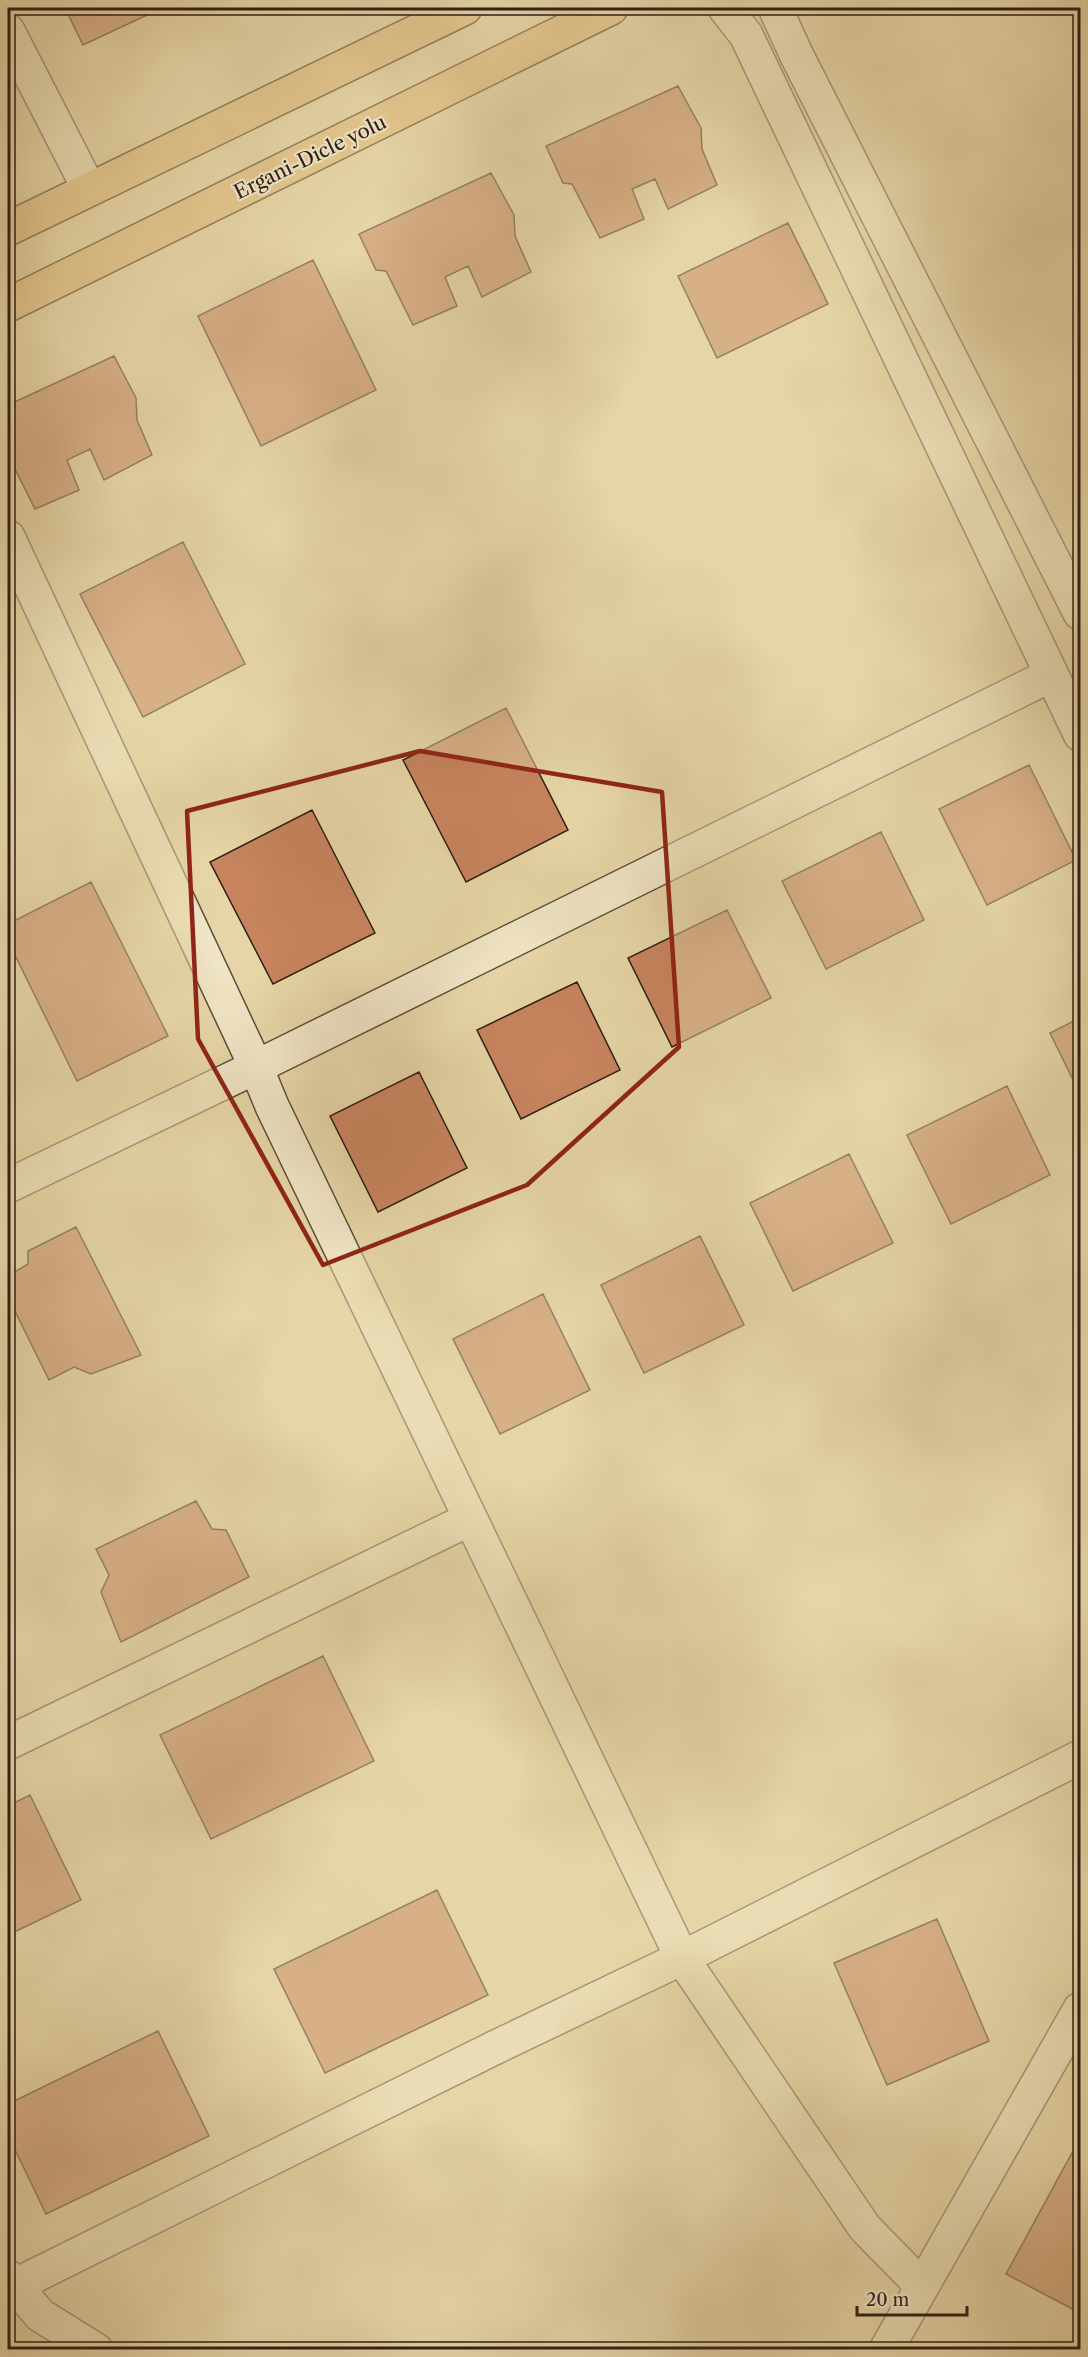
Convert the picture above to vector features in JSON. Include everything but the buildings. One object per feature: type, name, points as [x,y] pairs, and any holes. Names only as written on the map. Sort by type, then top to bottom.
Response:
[{"type":"main road","points":[[8,230],[465,8]]},
{"type":"main road","name":"Ergani-Dicle yolu","points":[[8,305],[611,8]]},
{"type":"street","points":[[725,8],[746,35],[1080,734]]},
{"type":"street","points":[[775,8],[1080,613]]},
{"type":"street","points":[[8,31],[89,189]]},
{"type":"street","points":[[8,537],[256,1067],[272,1106],[682,1958],[865,2228],[922,2286]]},
{"type":"street","points":[[8,1186],[256,1067],[1051,675]]},
{"type":"street","points":[[8,1743],[471,1519]]},
{"type":"street","points":[[96,2349],[40,2316],[10,2284],[682,1958],[1080,1758]]},
{"type":"street","points":[[886,2349],[1080,2009]]},
{"type":"highlighted area","points":[[420,751],[662,792],[679,1047],[527,1185],[323,1265],[198,1039],[187,811]]}]
